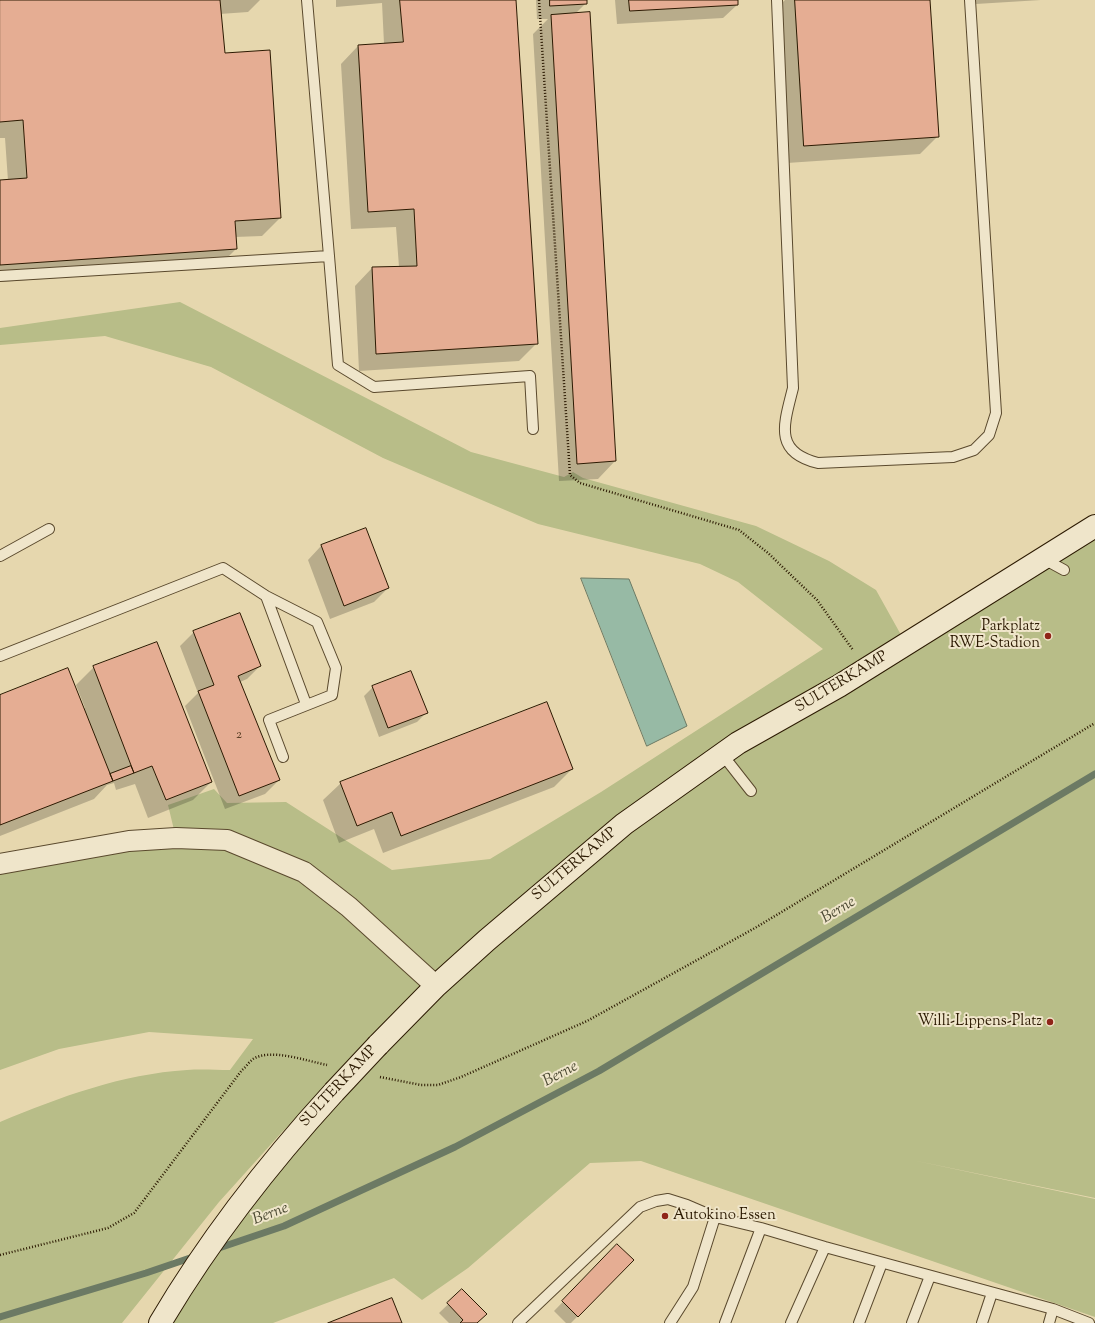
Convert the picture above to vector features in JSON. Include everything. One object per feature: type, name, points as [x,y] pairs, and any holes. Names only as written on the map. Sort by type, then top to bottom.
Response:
[{"type":"street","name":"SULTERKAMP","points":[[160,1323],[180,1289],[270,1164],[378,1045],[436,986],[487,940],[624,824],[722,754],[866,669],[1095,526]]},
{"type":"street","points":[[0,864],[129,840],[176,838],[227,840],[304,872],[349,907],[436,986]]},
{"type":"lane","points":[[307,0],[338,365],[374,387],[530,376],[533,429]]},
{"type":"lane","points":[[777,0],[793,388],[784,434],[791,449],[804,460],[818,463],[953,457],[974,450],[990,435],[996,413],[970,0]]},
{"type":"lane","points":[[0,276],[329,256]]},
{"type":"lane","points":[[0,556],[49,529]]},
{"type":"lane","points":[[1042,558],[1064,570]]},
{"type":"lane","points":[[0,656],[223,568],[266,596],[317,622],[336,668],[332,695],[306,704],[269,720],[283,757]]},
{"type":"lane","points":[[266,596],[306,704]]},
{"type":"lane","points":[[722,754],[751,791]]},
{"type":"lane","points":[[518,1323],[640,1207],[656,1201],[668,1199],[715,1217],[761,1228],[882,1263],[1053,1309],[1089,1323]]},
{"type":"lane","points":[[670,1323],[693,1288],[715,1217]]},
{"type":"lane","points":[[725,1323],[761,1228]]},
{"type":"lane","points":[[791,1323],[825,1247]]},
{"type":"lane","points":[[859,1323],[882,1263]]},
{"type":"lane","points":[[912,1323],[930,1276]]},
{"type":"lane","points":[[982,1323],[992,1293]]},
{"type":"lane","points":[[1049,1323],[1053,1309]]},
{"type":"path","points":[[539,0],[570,475],[580,483],[739,530],[768,553],[817,600],[866,669]]},
{"type":"path","points":[[373,1075],[421,1086],[438,1085],[461,1077],[587,1022],[755,928],[1095,723]]},
{"type":"path","points":[[0,1255],[108,1228],[134,1213],[242,1070],[253,1060],[261,1056],[277,1055],[334,1067]]},
{"type":"shaded area","points":[[180,302],[471,452],[564,477],[573,472],[583,478],[756,526],[829,561],[876,590],[905,642],[738,740],[436,981],[307,869],[175,834],[168,805],[214,789],[227,803],[286,802],[392,870],[490,859],[601,792],[823,649],[738,582],[700,564],[538,524],[383,458],[211,367],[105,336],[0,345],[0,328]]},
{"type":"shaded area","points":[[1095,528],[1095,1198],[912,1160],[1095,1199],[1095,1317],[641,1161],[590,1163],[468,1268],[422,1300],[394,1278],[273,1323],[163,1323],[182,1291],[381,1048],[626,826]]},
{"type":"shaded area","points":[[581,578],[629,579],[687,726],[647,746]]},
{"type":"shaded area","points":[[228,847],[302,877],[429,986],[328,1089],[282,1132],[219,1202],[122,1323],[0,1323],[0,1122],[45,1104],[92,1088],[139,1076],[163,1072],[192,1070],[230,1070],[253,1039],[149,1032],[59,1049],[0,1070],[0,870],[133,848]]},
{"type":"building","points":[[0,0],[220,0],[225,53],[270,50],[281,218],[235,221],[237,249],[0,265],[0,180],[27,178],[23,120],[0,122]]},
{"type":"building","points":[[400,0],[516,0],[538,344],[376,354],[372,267],[417,266],[414,209],[368,212],[358,45],[403,42]]},
{"type":"building","points":[[550,0],[587,0],[587,4],[550,6]]},
{"type":"building","points":[[629,0],[738,0],[738,5],[630,11]]},
{"type":"building","points":[[795,0],[930,0],[939,137],[804,146]]},
{"type":"building","points":[[590,12],[616,461],[577,464],[551,15]]},
{"type":"building","points":[[366,528],[389,588],[344,606],[321,545]]},
{"type":"building","points":[[240,613],[261,666],[238,676],[280,780],[239,796],[198,691],[214,685],[193,631]]},
{"type":"building","points":[[157,642],[212,782],[166,800],[152,766],[134,773],[93,666]]},
{"type":"building","points":[[68,668],[113,781],[0,825],[0,695]]},
{"type":"building","points":[[411,671],[428,713],[388,728],[372,686]]},
{"type":"building","points":[[547,702],[573,769],[401,836],[392,812],[357,826],[340,782]]},
{"type":"building","points":[[131,766],[134,773],[113,781],[110,774]]},
{"type":"building","points":[[617,1244],[634,1260],[578,1317],[562,1301]]},
{"type":"building","points":[[462,1289],[487,1314],[477,1323],[460,1323],[463,1320],[447,1303]]},
{"type":"building","points":[[392,1298],[402,1323],[328,1323]]},
{"type":"waterway","name":"Berne","points":[[213,1250],[284,1226],[455,1147],[599,1071],[1095,774]]},
{"type":"waterway","name":"Berne","points":[[0,1317],[146,1273],[196,1256]]},
{"type":"place","name":"Parkplatz RWE-Stadion","points":[[1048,636]]},
{"type":"place","name":"Willi-Lippens-Platz","points":[[1050,1022]]},
{"type":"place","name":"Autokino Essen","points":[[665,1216]]}]
